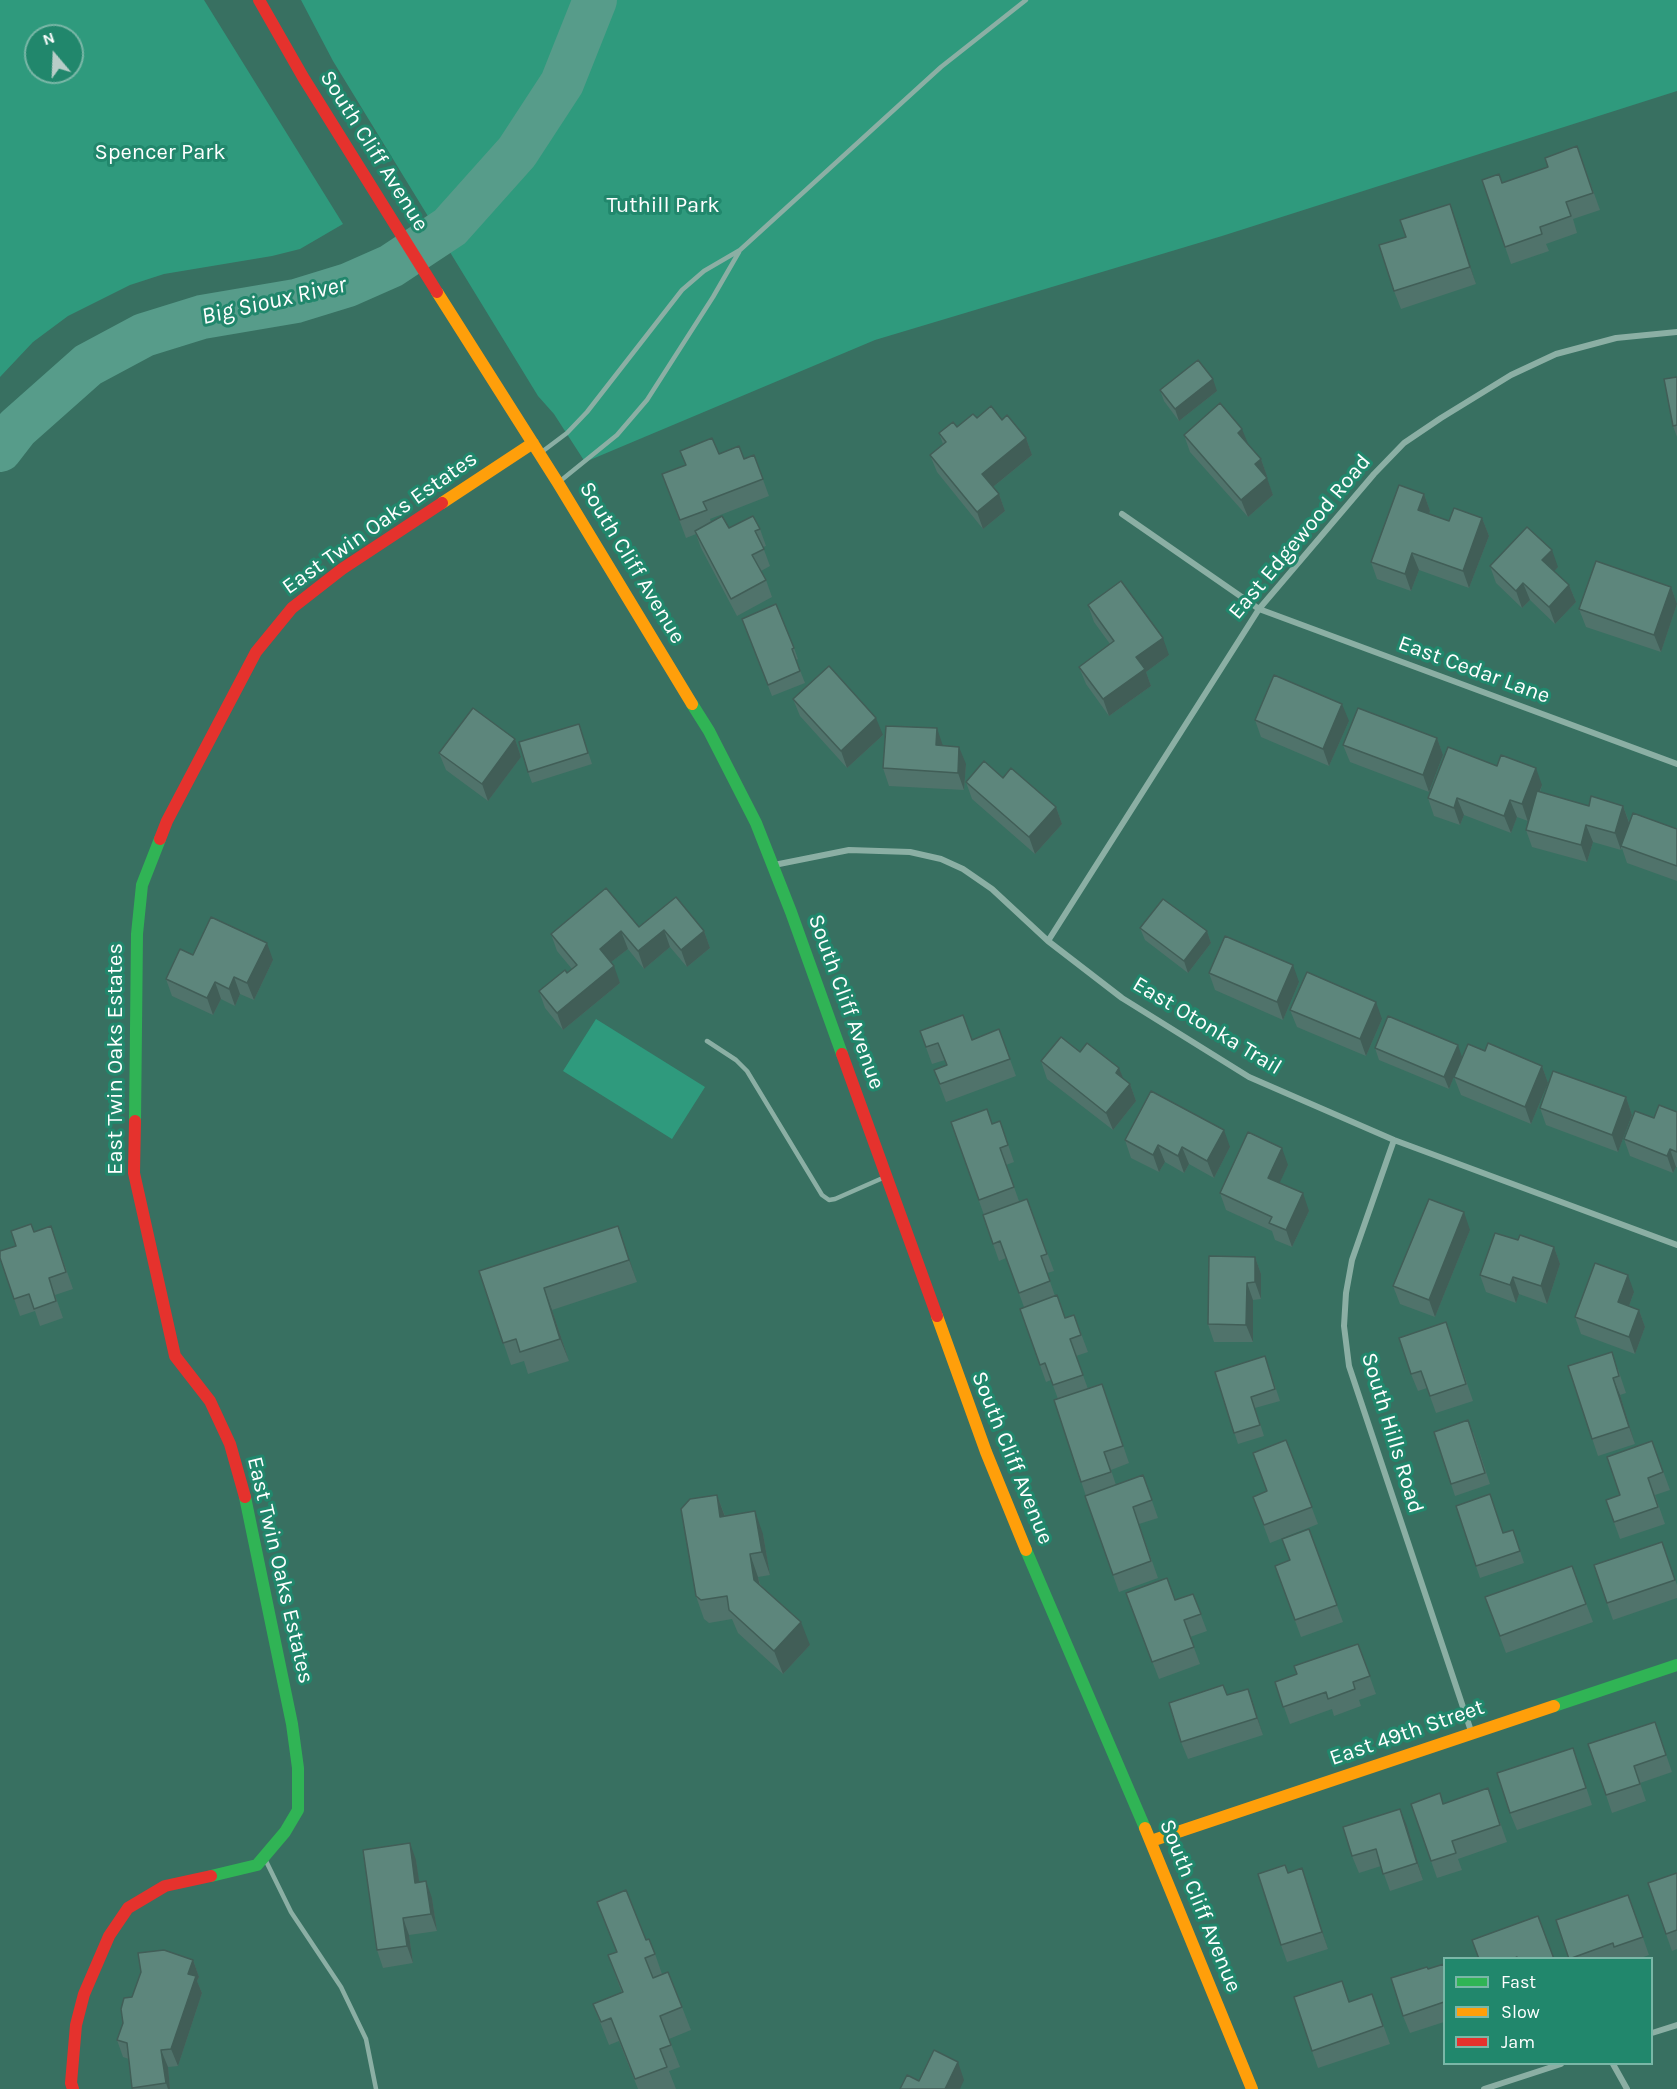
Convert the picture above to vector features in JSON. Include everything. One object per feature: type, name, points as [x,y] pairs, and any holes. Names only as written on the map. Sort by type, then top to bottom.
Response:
[{"type":"street","name":"South Cliff Avenue","points":[[259,0],[303,77],[498,391],[558,483],[709,731],[756,824],[774,866],[986,1452],[1151,1841],[1252,2089]]},
{"type":"street","name":"East Edgewood Road","points":[[1048,941],[1259,609],[1374,474],[1404,443],[1511,375],[1556,354],[1616,338],[1677,332]]},
{"type":"street","name":"East Twin Oaks Estates","points":[[73,2089],[71,2083],[76,2025],[84,1994],[110,1936],[128,1908],[165,1886],[249,1868],[264,1859],[285,1832],[298,1810],[297,1768],[292,1724],[244,1491],[230,1444],[210,1401],[175,1356],[134,1173],[136,934],[142,885],[167,821],[255,652],[292,608],[342,569],[536,448]]},
{"type":"street","name":"East Cedar Lane","points":[[1122,513],[1259,609],[1677,764]]},
{"type":"street","name":"East Otonka Trail","points":[[774,866],[849,850],[910,852],[941,859],[963,869],[992,889],[1048,941],[1122,998],[1249,1077],[1394,1140],[1677,1245]]},
{"type":"street","name":"South Hills Road","points":[[1394,1140],[1350,1271],[1344,1326],[1349,1366],[1472,1734]]},
{"type":"street","name":"East 49th Street","points":[[1151,1841],[1677,1665]]},
{"type":"street","points":[[1653,2033],[1677,2025]]},
{"type":"street","points":[[1484,2089],[1558,2065]]},
{"type":"street","points":[[1614,2065],[1627,2089]]},
{"type":"lane","points":[[536,448],[567,434],[587,412],[682,290],[704,271],[740,250],[941,67],[1026,0]]},
{"type":"lane","points":[[558,483],[617,435],[647,400],[713,297],[740,250]]},
{"type":"lane","points":[[707,1041],[736,1060],[747,1071],[822,1195],[829,1200],[835,1199],[886,1177]]},
{"type":"lane","points":[[264,1859],[291,1912],[341,1987],[366,2039],[376,2089]]},
{"type":"green space","name":"Spencer Park","points":[[0,0],[204,0],[343,224],[300,249],[272,256],[164,274],[130,285],[68,316],[33,342],[0,377]]},
{"type":"green space","name":"Tuthill Park","points":[[301,0],[1677,0],[1677,91],[1222,236],[875,340],[585,462],[554,414],[538,396],[333,61]]},
{"type":"green space","points":[[596,1019],[705,1087],[672,1139],[563,1071]]},
{"type":"building","points":[[1577,146],[1593,193],[1566,202],[1571,216],[1540,227],[1542,234],[1505,247],[1482,180],[1499,174],[1502,183],[1548,167],[1545,158]]},
{"type":"building","points":[[1450,204],[1470,267],[1394,291],[1379,245],[1406,237],[1400,220]]},
{"type":"building","points":[[1198,360],[1213,379],[1175,409],[1160,390]]},
{"type":"building","points":[[1677,377],[1677,425],[1673,426],[1664,379]]},
{"type":"building","points":[[1220,403],[1242,429],[1238,433],[1261,459],[1255,464],[1267,478],[1241,500],[1184,435]]},
{"type":"building","points":[[991,406],[1002,420],[1007,415],[1026,438],[982,474],[999,494],[977,512],[930,455],[946,442],[939,433],[953,422],[957,427],[973,414],[977,418]]},
{"type":"building","points":[[712,438],[719,454],[739,446],[744,459],[754,455],[763,479],[703,502],[707,510],[680,520],[662,474],[686,465],[680,451]]},
{"type":"building","points":[[1399,485],[1424,494],[1418,510],[1449,521],[1454,508],[1482,518],[1463,571],[1412,553],[1405,574],[1371,562]]},
{"type":"building","points":[[722,516],[729,528],[753,516],[760,529],[755,531],[764,549],[752,555],[766,580],[731,599],[695,531]]},
{"type":"building","points":[[1527,527],[1552,550],[1542,560],[1569,585],[1549,607],[1523,583],[1516,591],[1490,566]]},
{"type":"building","points":[[1596,561],[1671,587],[1654,635],[1579,609]]},
{"type":"building","points":[[1121,581],[1163,638],[1136,657],[1145,669],[1103,699],[1079,667],[1114,641],[1088,605]]},
{"type":"building","points":[[776,604],[794,648],[792,649],[800,671],[768,685],[742,619]]},
{"type":"building","points":[[829,666],[876,718],[841,751],[793,699]]},
{"type":"building","points":[[1274,675],[1342,704],[1323,749],[1255,720]]},
{"type":"building","points":[[473,708],[515,739],[482,784],[439,753]]},
{"type":"building","points":[[1358,708],[1437,738],[1423,775],[1343,745]]},
{"type":"building","points":[[579,724],[588,753],[528,772],[519,742]]},
{"type":"building","points":[[886,726],[937,728],[936,745],[959,747],[958,773],[883,768]]},
{"type":"building","points":[[1448,747],[1497,766],[1501,755],[1536,768],[1522,804],[1510,800],[1504,816],[1457,798],[1454,808],[1428,798]]},
{"type":"building","points":[[984,761],[1003,778],[1011,768],[1056,807],[1029,837],[966,782]]},
{"type":"building","points":[[1537,791],[1589,806],[1591,796],[1623,806],[1615,833],[1586,825],[1581,845],[1526,830]]},
{"type":"building","points":[[1633,813],[1677,829],[1677,866],[1621,846]]},
{"type":"building","points":[[606,888],[639,927],[676,897],[704,931],[681,950],[664,930],[638,951],[621,931],[600,949],[614,966],[557,1013],[539,991],[565,970],[567,973],[577,965],[551,934]]},
{"type":"building","points":[[1163,899],[1207,931],[1184,961],[1140,928]]},
{"type":"building","points":[[211,917],[267,943],[247,983],[234,977],[229,989],[215,982],[207,998],[166,979],[180,949],[193,955]]},
{"type":"building","points":[[1225,936],[1293,965],[1277,1002],[1209,973]]},
{"type":"building","points":[[1307,972],[1376,1002],[1360,1039],[1290,1010]]},
{"type":"building","points":[[963,1015],[972,1040],[999,1029],[1010,1059],[940,1084],[934,1070],[947,1065],[938,1043],[926,1047],[920,1031]]},
{"type":"building","points":[[1388,1016],[1458,1045],[1444,1077],[1375,1048]]},
{"type":"building","points":[[1061,1037],[1080,1052],[1087,1043],[1119,1068],[1116,1073],[1130,1084],[1106,1113],[1041,1061]]},
{"type":"building","points":[[1488,1043],[1542,1066],[1525,1107],[1454,1077],[1468,1044],[1485,1051]]},
{"type":"building","points":[[1553,1071],[1626,1097],[1612,1135],[1540,1108]]},
{"type":"building","points":[[1151,1091],[1224,1130],[1207,1161],[1182,1147],[1178,1156],[1158,1145],[1153,1155],[1125,1140]]},
{"type":"building","points":[[1659,1105],[1677,1112],[1677,1152],[1670,1149],[1667,1156],[1624,1139],[1635,1111],[1654,1118]]},
{"type":"building","points":[[987,1109],[992,1124],[1000,1121],[1008,1145],[1000,1148],[1014,1187],[979,1200],[951,1122]]},
{"type":"building","points":[[1248,1132],[1282,1148],[1268,1178],[1303,1193],[1286,1230],[1269,1223],[1272,1217],[1220,1193]]},
{"type":"building","points":[[1027,1199],[1047,1254],[1041,1256],[1050,1281],[1019,1293],[1000,1241],[993,1244],[983,1215]]},
{"type":"building","points":[[1429,1199],[1464,1212],[1429,1300],[1393,1286]]},
{"type":"building","points":[[31,1224],[34,1232],[51,1226],[66,1272],[49,1278],[56,1301],[34,1309],[29,1294],[14,1299],[0,1258],[0,1251],[16,1246],[11,1231]]},
{"type":"building","points":[[618,1226],[629,1260],[544,1288],[560,1339],[520,1352],[516,1339],[503,1343],[479,1271]]},
{"type":"building","points":[[1495,1233],[1518,1240],[1520,1235],[1554,1247],[1541,1286],[1513,1277],[1510,1285],[1480,1275]]},
{"type":"building","points":[[1209,1256],[1255,1257],[1255,1282],[1247,1283],[1246,1325],[1208,1324]]},
{"type":"building","points":[[1595,1263],[1628,1275],[1618,1302],[1639,1310],[1629,1337],[1575,1317]]},
{"type":"building","points":[[1057,1295],[1065,1318],[1074,1315],[1081,1335],[1070,1339],[1083,1375],[1053,1385],[1045,1363],[1040,1365],[1020,1309]]},
{"type":"building","points":[[1446,1322],[1466,1384],[1430,1396],[1421,1371],[1411,1374],[1399,1338]]},
{"type":"building","points":[[1612,1352],[1619,1376],[1613,1378],[1629,1427],[1592,1439],[1568,1366]]},
{"type":"building","points":[[1265,1356],[1275,1389],[1251,1397],[1260,1425],[1234,1433],[1215,1372]]},
{"type":"building","points":[[1102,1384],[1123,1446],[1104,1452],[1111,1472],[1081,1482],[1054,1400]]},
{"type":"building","points":[[1468,1420],[1485,1473],[1451,1484],[1434,1432]]},
{"type":"building","points":[[1286,1440],[1312,1507],[1264,1525],[1253,1497],[1267,1491],[1253,1453]]},
{"type":"building","points":[[1652,1441],[1663,1472],[1648,1478],[1658,1507],[1614,1522],[1606,1500],[1620,1495],[1607,1457]]},
{"type":"building","points":[[1143,1475],[1152,1500],[1133,1507],[1151,1561],[1113,1575],[1085,1496]]},
{"type":"building","points":[[1490,1494],[1503,1533],[1513,1530],[1520,1551],[1476,1566],[1456,1506]]},
{"type":"building","points":[[717,1495],[720,1517],[755,1511],[762,1552],[750,1554],[754,1580],[801,1622],[774,1651],[729,1610],[727,1596],[701,1600],[696,1596],[681,1509],[690,1499]]},
{"type":"building","points":[[1309,1529],[1337,1605],[1295,1620],[1275,1566],[1290,1560],[1282,1539]]},
{"type":"building","points":[[1662,1542],[1675,1580],[1607,1603],[1594,1565]]},
{"type":"building","points":[[1572,1566],[1586,1604],[1500,1636],[1485,1597]]},
{"type":"building","points":[[1167,1578],[1175,1600],[1193,1594],[1201,1614],[1184,1620],[1194,1647],[1152,1662],[1126,1593]]},
{"type":"building","points":[[1358,1644],[1370,1676],[1353,1682],[1355,1689],[1328,1699],[1326,1692],[1283,1707],[1275,1682],[1297,1674],[1294,1666]]},
{"type":"building","points":[[1223,1685],[1227,1695],[1248,1689],[1257,1718],[1181,1742],[1169,1703]]},
{"type":"building","points":[[1655,1722],[1666,1755],[1634,1766],[1640,1784],[1606,1795],[1588,1744]]},
{"type":"building","points":[[1573,1748],[1586,1788],[1510,1813],[1497,1773]]},
{"type":"building","points":[[1488,1788],[1500,1825],[1452,1841],[1456,1853],[1431,1861],[1411,1804],[1440,1793],[1443,1804]]},
{"type":"building","points":[[1400,1809],[1417,1863],[1383,1874],[1376,1849],[1352,1856],[1343,1827]]},
{"type":"building","points":[[410,1843],[415,1883],[426,1881],[431,1914],[403,1918],[407,1946],[377,1950],[363,1850]]},
{"type":"building","points":[[1285,1865],[1288,1873],[1302,1868],[1322,1932],[1281,1945],[1258,1874]]},
{"type":"building","points":[[1677,1873],[1677,1930],[1666,1934],[1648,1883]]},
{"type":"building","points":[[626,1890],[646,1940],[649,1939],[655,1954],[645,1958],[653,1978],[668,1972],[682,2007],[660,2016],[671,2045],[660,2049],[667,2067],[635,2079],[611,2018],[601,2022],[593,2004],[623,1992],[608,1955],[617,1952],[597,1902]]},
{"type":"building","points":[[1628,1895],[1643,1937],[1614,1947],[1613,1943],[1574,1957],[1568,1957],[1556,1920]]},
{"type":"building","points":[[1538,1916],[1553,1957],[1478,1957],[1472,1940]]},
{"type":"building","points":[[164,1950],[193,1960],[188,1974],[196,1976],[171,2049],[161,2050],[166,2083],[132,2088],[127,2043],[117,2040],[123,2023],[121,2009],[124,1998],[132,1997],[141,1972],[138,1953]]},
{"type":"building","points":[[1443,1964],[1443,2002],[1403,2016],[1391,1978],[1427,1967],[1428,1969]]},
{"type":"building","points":[[1342,1981],[1349,2002],[1372,1994],[1383,2026],[1312,2051],[1294,1997]]},
{"type":"building","points":[[934,2050],[958,2062],[945,2089],[900,2089],[907,2075],[919,2081]]},
{"type":"waterway","name":"Big Sioux River","points":[[0,450],[17,428],[88,365],[144,335],[202,317],[296,301],[348,285],[391,266],[450,227],[517,152],[562,83],[595,0]]},
{"type":"traffic: fast","points":[[692,704],[709,731],[756,823],[842,1054]]},
{"type":"traffic: fast","points":[[135,1121],[137,934],[142,885],[160,839]]},
{"type":"traffic: fast","points":[[211,1876],[257,1865],[285,1832],[298,1810],[298,1768],[292,1724],[245,1497]]},
{"type":"traffic: fast","points":[[1026,1550],[1145,1828]]},
{"type":"traffic: fast","points":[[1554,1706],[1677,1665]]},
{"type":"traffic: slow","points":[[437,292],[558,483],[692,704]]},
{"type":"traffic: slow","points":[[442,503],[533,443]]},
{"type":"traffic: slow","points":[[937,1316],[986,1452],[1026,1550]]},
{"type":"traffic: slow","points":[[1151,1841],[1554,1706]]},
{"type":"traffic: slow","points":[[1145,1828],[1252,2089]]},
{"type":"traffic: jam","points":[[259,0],[303,77],[437,292]]},
{"type":"traffic: jam","points":[[160,839],[167,821],[256,652],[292,608],[342,569],[442,503]]},
{"type":"traffic: jam","points":[[842,1054],[937,1316]]},
{"type":"traffic: jam","points":[[135,1121],[134,1173],[175,1356],[210,1401],[230,1444],[245,1497]]},
{"type":"traffic: jam","points":[[73,2089],[71,2083],[76,2025],[84,1994],[109,1936],[128,1908],[165,1886],[211,1876]]}]
